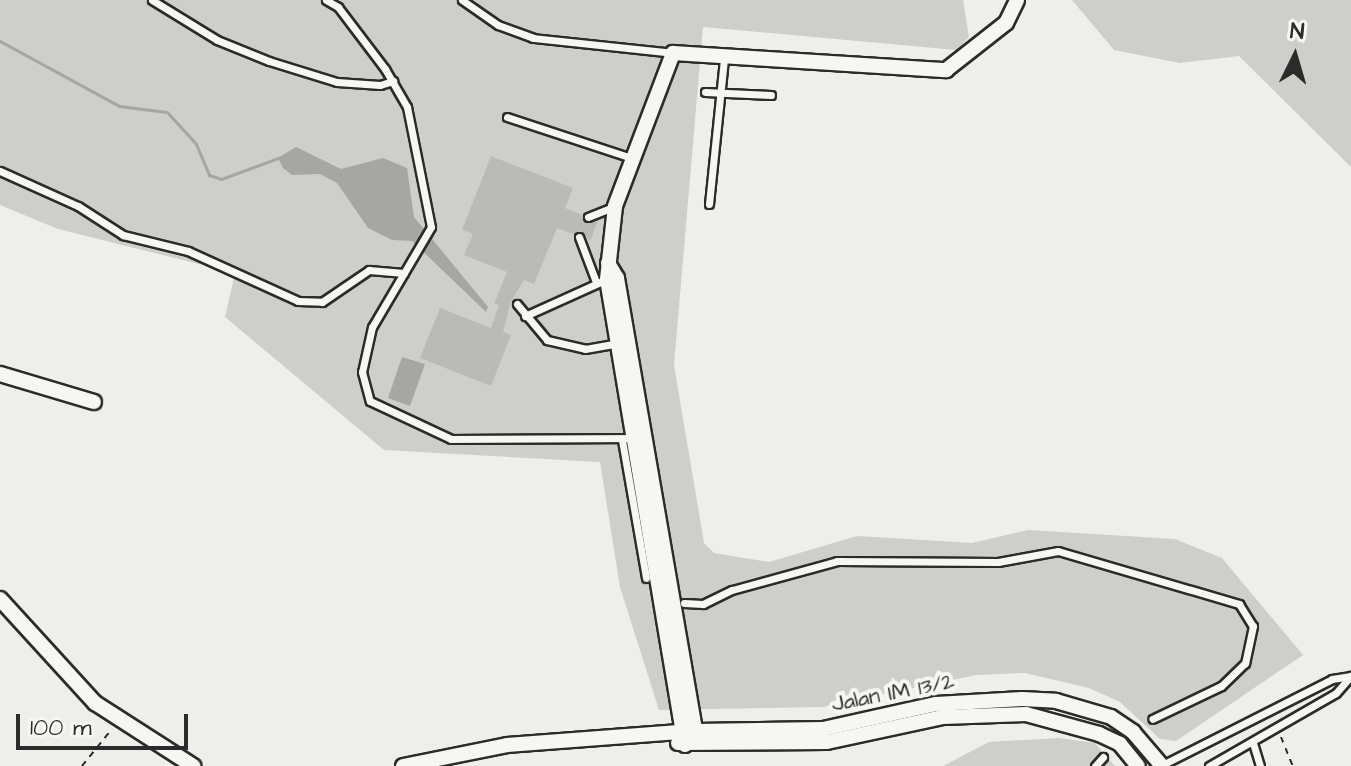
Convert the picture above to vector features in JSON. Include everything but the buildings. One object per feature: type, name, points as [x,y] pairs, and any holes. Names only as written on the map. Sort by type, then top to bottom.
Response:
[{"type":"street","points":[[690,738],[623,343],[607,280],[615,206],[673,53],[946,70],[1006,23],[1017,0]]},
{"type":"street","points":[[0,374],[94,402]]},
{"type":"street","points":[[634,410],[627,439],[649,503]]},
{"type":"street","points":[[0,599],[30,638],[118,722],[193,766]]},
{"type":"street","name":"Jalan IM 13/2","points":[[690,738],[823,729],[936,704],[1056,701],[1111,717],[1133,732],[1161,766]]},
{"type":"street","name":"Jalan IM 13/2","points":[[403,766],[507,745],[659,737],[853,740],[943,717],[1026,714],[1089,729],[1120,744],[1138,766]]},
{"type":"lane","points":[[152,0],[217,40],[269,61],[337,82],[380,85],[393,81]]},
{"type":"lane","points":[[326,0],[338,7],[393,81],[407,107],[431,234],[372,327],[362,372],[370,401],[382,411],[451,439],[627,439],[646,578]]},
{"type":"lane","points":[[462,0],[498,25],[533,38],[673,53]]},
{"type":"lane","points":[[709,204],[724,58]]},
{"type":"lane","points":[[705,92],[771,95]]},
{"type":"lane","points":[[507,117],[632,158]]},
{"type":"lane","points":[[0,171],[78,206],[123,235],[188,251],[298,301],[322,302],[369,270],[404,273]]},
{"type":"lane","points":[[588,217],[615,206]]},
{"type":"lane","points":[[525,316],[607,280],[579,237]]},
{"type":"lane","points":[[517,304],[538,335],[561,345],[585,349],[623,343]]},
{"type":"lane","points":[[684,603],[703,604],[732,590],[837,561],[998,562],[1058,551],[1239,604],[1253,626],[1245,663],[1221,686],[1152,719]]},
{"type":"lane","points":[[1209,766],[1336,693],[1351,676]]},
{"type":"lane","points":[[1161,766],[1332,679],[1351,676]]},
{"type":"lane","points":[[1253,743],[1260,766]]},
{"type":"lane","points":[[1095,766],[1103,757]]},
{"type":"path","points":[[82,766],[118,722]]},
{"type":"path","points":[[1278,729],[1293,766]]},
{"type":"shaded area","points":[[0,0],[963,0],[969,37],[956,50],[703,27],[674,365],[704,543],[714,553],[769,562],[857,536],[972,543],[1028,530],[1175,539],[1222,558],[1303,655],[1176,741],[1160,739],[1120,702],[1089,688],[1025,673],[976,675],[823,707],[659,710],[620,587],[600,462],[384,450],[225,317],[235,273],[58,229],[0,205]]},
{"type":"shaded area","points":[[1072,0],[1351,0],[1351,167],[1239,56],[1180,63],[1114,50]]},
{"type":"shaded area","points":[[296,147],[341,169],[383,158],[407,168],[414,217],[488,307],[486,312],[412,241],[392,240],[368,228],[337,183],[320,174],[292,175],[283,168],[278,158]]},
{"type":"shaded area","points":[[402,357],[425,364],[410,406],[388,398]]},
{"type":"shaded area","points":[[1059,738],[1095,743],[1115,766],[943,766],[989,742]]},
{"type":"waterway","points":[[0,41],[119,106],[167,112],[196,144],[209,175],[221,179],[278,158]]}]
